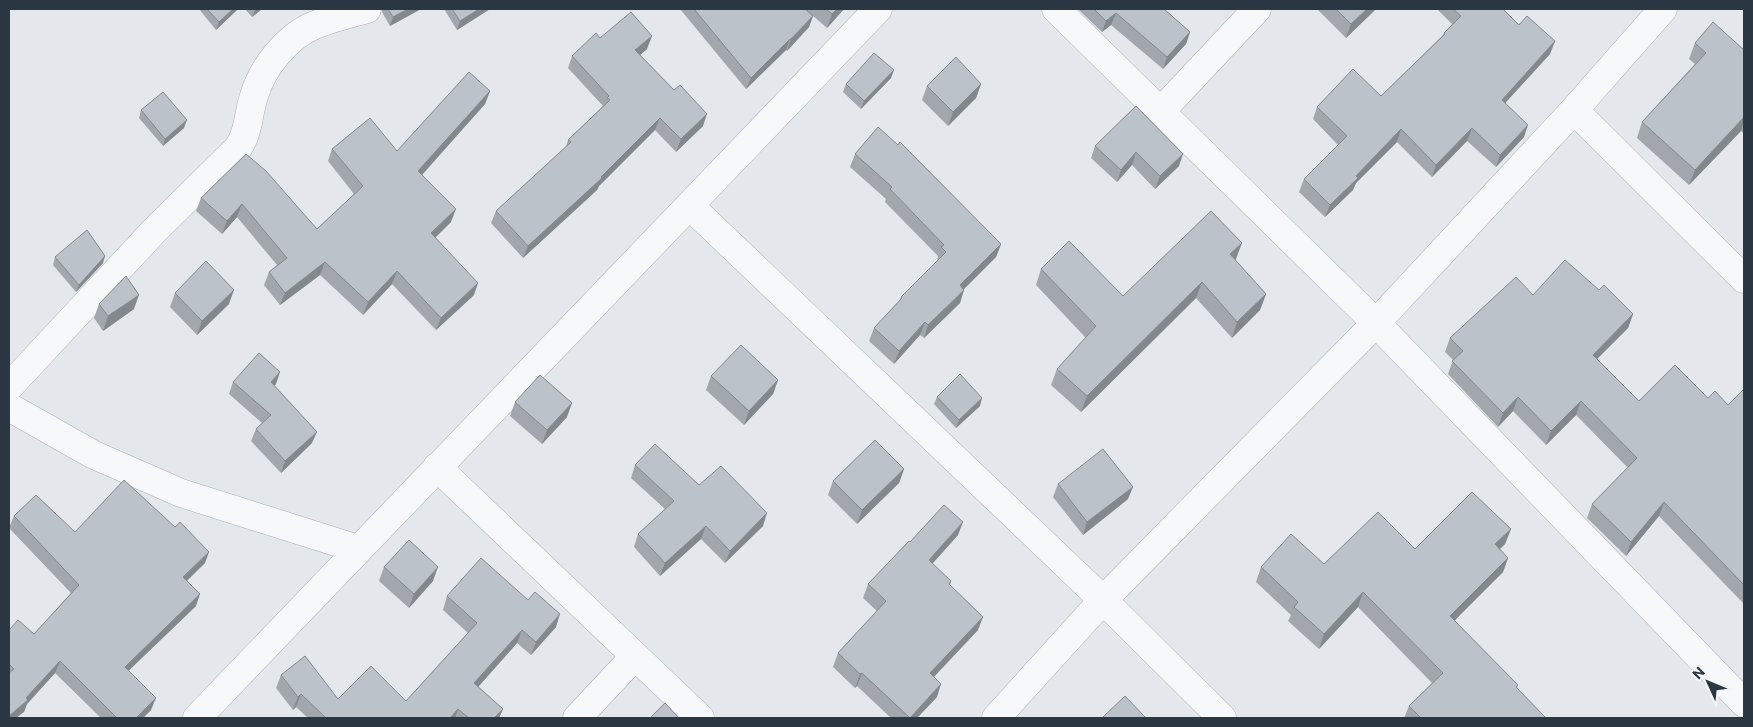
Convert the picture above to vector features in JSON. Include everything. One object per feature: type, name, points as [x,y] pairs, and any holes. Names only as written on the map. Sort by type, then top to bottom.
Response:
[{"type":"street","points":[[9,387],[154,231],[238,148],[247,130],[254,96],[263,72],[284,45],[313,25],[367,9]]},
{"type":"street","points":[[197,718],[878,9]]},
{"type":"street","points":[[1056,9],[1376,323],[1744,703]]},
{"type":"street","points":[[1161,111],[1257,9]]},
{"type":"street","points":[[996,718],[1103,600],[1376,323],[1574,110],[1663,9]]},
{"type":"street","points":[[1574,110],[1744,279]]},
{"type":"street","points":[[690,206],[1103,600],[1222,718]]},
{"type":"street","points":[[9,407],[94,455],[181,493],[358,549]]},
{"type":"street","points":[[437,467],[700,718]]},
{"type":"street","points":[[577,718],[635,656]]},
{"type":"building","points":[[207,9],[233,9],[219,22]]},
{"type":"building","points":[[388,9],[408,9],[393,17]]},
{"type":"building","points":[[452,9],[479,9],[460,21]]},
{"type":"building","points":[[694,9],[805,9],[813,16],[751,78]]},
{"type":"building","points":[[826,9],[837,9],[832,14]]},
{"type":"building","points":[[1094,9],[1164,9],[1190,32],[1167,57],[1116,13],[1106,21]]},
{"type":"building","points":[[1336,9],[1367,9],[1351,24]]},
{"type":"building","points":[[1453,9],[1503,9],[1519,25],[1527,16],[1555,41],[1502,100],[1528,125],[1500,155],[1472,128],[1436,165],[1401,129],[1356,176],[1358,178],[1330,205],[1304,179],[1347,136],[1317,107],[1353,69],[1381,96],[1461,16]]},
{"type":"building","points":[[631,12],[652,36],[635,50],[674,90],[680,85],[707,114],[681,139],[660,118],[602,178],[528,246],[496,211],[571,142],[568,140],[610,100],[607,98],[609,96],[572,56],[596,33],[600,38]]},
{"type":"building","points":[[1713,22],[1744,50],[1744,117],[1695,170],[1642,122],[1706,53],[1695,43]]},
{"type":"building","points":[[874,53],[894,70],[864,101],[846,84]]},
{"type":"building","points":[[956,57],[981,84],[953,112],[927,86]]},
{"type":"building","points":[[469,72],[490,91],[418,171],[456,209],[431,233],[478,283],[441,318],[397,271],[368,302],[325,262],[285,293],[269,272],[287,258],[242,204],[227,221],[201,198],[246,154],[266,171],[317,229],[363,186],[332,149],[370,118],[397,151]]},
{"type":"building","points":[[163,92],[187,120],[165,139],[141,110]]},
{"type":"building","points":[[1136,106],[1183,154],[1160,176],[1136,152],[1121,170],[1095,146]]},
{"type":"building","points":[[878,127],[898,145],[900,142],[1001,244],[960,285],[964,290],[928,325],[925,322],[899,351],[874,328],[901,297],[946,252],[941,247],[944,245],[890,189],[892,187],[855,154]]},
{"type":"building","points":[[1211,211],[1242,243],[1230,254],[1266,294],[1237,322],[1202,282],[1087,396],[1057,369],[1096,326],[1041,269],[1069,241],[1123,296]]},
{"type":"building","points":[[87,230],[105,256],[79,285],[55,257]]},
{"type":"building","points":[[1565,260],[1599,290],[1604,285],[1633,314],[1593,355],[1639,401],[1675,365],[1708,398],[1715,391],[1728,405],[1744,389],[1744,585],[1664,502],[1631,542],[1592,504],[1637,458],[1581,401],[1551,431],[1518,397],[1503,413],[1452,361],[1463,351],[1450,338],[1516,277],[1533,295]]},
{"type":"building","points":[[206,261],[234,290],[202,321],[175,293]]},
{"type":"building","points":[[126,276],[139,295],[108,316],[99,304]]},
{"type":"building","points":[[741,345],[778,380],[749,411],[711,376]]},
{"type":"building","points":[[259,353],[280,372],[271,382],[317,432],[285,461],[256,429],[271,415],[233,382]]},
{"type":"building","points":[[960,374],[982,398],[959,420],[937,397]]},
{"type":"building","points":[[540,375],[572,403],[547,430],[515,402]]},
{"type":"building","points":[[875,440],[904,469],[862,510],[833,481]]},
{"type":"building","points":[[655,444],[699,485],[721,466],[767,513],[730,551],[706,526],[665,563],[638,534],[674,501],[635,465]]},
{"type":"building","points":[[1103,449],[1133,487],[1087,522],[1058,484]]},
{"type":"building","points":[[124,480],[175,527],[180,522],[209,552],[183,577],[200,594],[125,667],[156,698],[136,718],[117,718],[60,661],[26,698],[28,700],[9,716],[9,673],[14,669],[9,664],[9,630],[18,620],[34,634],[79,585],[14,516],[36,495],[75,532]]},
{"type":"building","points":[[1472,492],[1511,529],[1495,544],[1508,558],[1450,616],[1518,685],[1516,687],[1546,718],[1421,718],[1409,706],[1443,673],[1363,592],[1324,634],[1294,607],[1298,602],[1261,567],[1291,534],[1324,564],[1378,512],[1415,549]]},
{"type":"building","points":[[944,505],[963,522],[929,560],[951,581],[949,584],[983,617],[930,673],[941,684],[910,718],[838,653],[886,601],[868,584]]},
{"type":"building","points":[[409,540],[438,567],[414,594],[384,567]]},
{"type":"building","points":[[481,558],[528,600],[535,592],[560,614],[536,642],[522,630],[474,683],[503,709],[494,718],[469,718],[458,709],[450,718],[326,718],[301,694],[298,697],[281,675],[305,656],[338,699],[371,666],[406,701],[477,623],[447,596]]},
{"type":"building","points":[[1125,696],[1146,718],[1102,718]]},
{"type":"building","points":[[665,703],[679,718],[650,718]]}]
